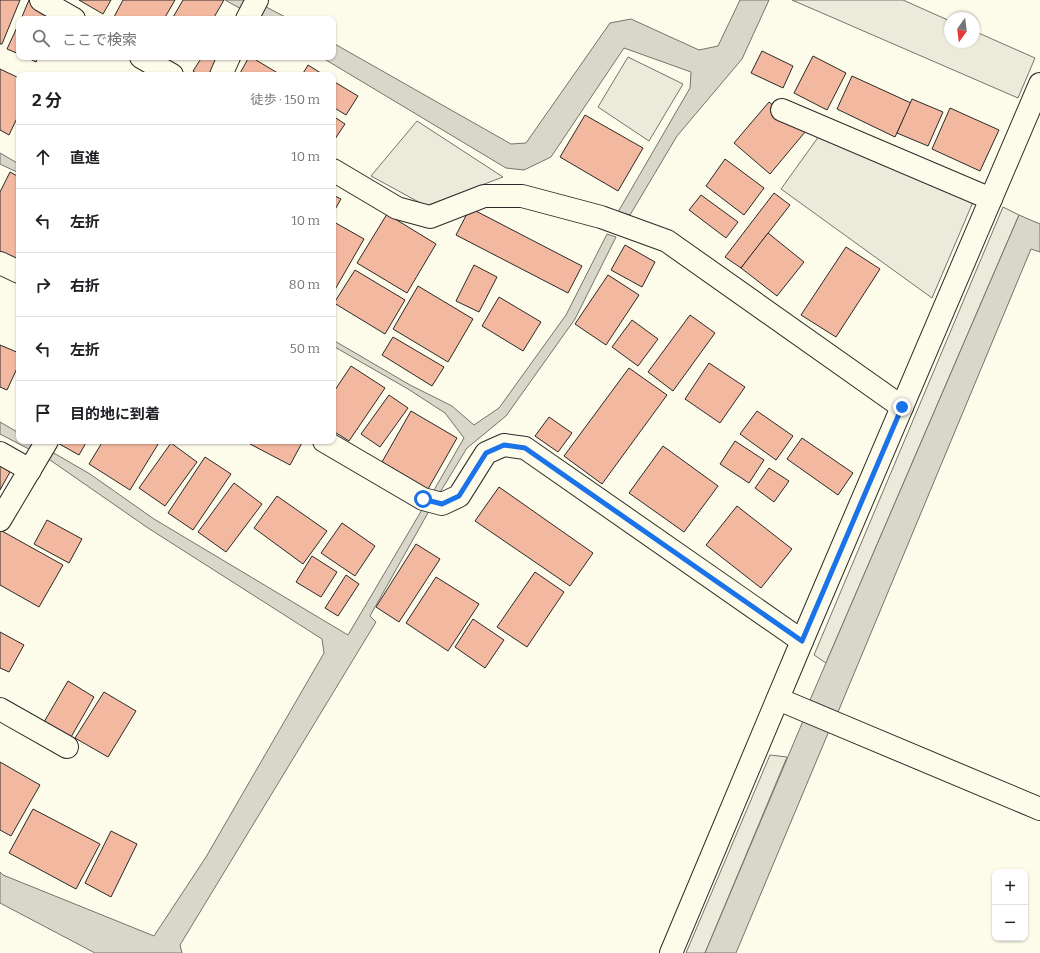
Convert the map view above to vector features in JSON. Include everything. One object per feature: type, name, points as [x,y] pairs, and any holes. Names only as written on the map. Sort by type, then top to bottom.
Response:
[{"type":"street","points":[[41,0],[69,16]]},
{"type":"street","points":[[248,16],[256,0]]},
{"type":"street","points":[[146,60],[167,72]]},
{"type":"street","points":[[222,72],[228,60]]},
{"type":"street","points":[[671,953],[802,641],[1040,84]]},
{"type":"street","points":[[782,110],[991,199]]},
{"type":"street","points":[[336,172],[397,208],[430,217],[484,196],[522,196],[601,217],[667,241],[902,407]]},
{"type":"street","points":[[0,263],[16,271]]},
{"type":"street","points":[[329,444],[423,499],[442,504],[459,496],[486,453],[504,445],[525,448],[802,641]]},
{"type":"street","points":[[0,453],[40,453]]},
{"type":"street","points":[[0,520],[40,453]]},
{"type":"street","points":[[778,699],[1040,809]]},
{"type":"street","points":[[0,709],[67,747]]},
{"type":"shaded area","points":[[225,0],[253,0],[283,16],[254,16]]},
{"type":"shaded area","points":[[740,0],[769,0],[742,59],[677,136],[630,215],[618,212],[690,88],[691,72],[624,48],[551,157],[524,170],[506,168],[326,60],[336,60],[336,45],[511,144],[526,143],[610,23],[631,19],[699,50],[718,46]]},
{"type":"shaded area","points":[[792,0],[903,0],[944,18],[944,48],[980,48],[980,34],[1035,58],[1018,98]]},
{"type":"shaded area","points":[[628,57],[683,84],[649,141],[598,107]]},
{"type":"shaded area","points":[[417,121],[503,177],[426,206],[371,176]]},
{"type":"shaded area","points":[[819,136],[973,202],[932,298],[781,189]]},
{"type":"shaded area","points":[[0,153],[16,162],[16,172],[0,164]]},
{"type":"shaded area","points":[[1003,207],[1019,215],[826,663],[814,655]]},
{"type":"shaded area","points":[[1019,215],[1040,224],[1040,252],[1031,249],[838,712],[810,700]]},
{"type":"shaded area","points":[[607,234],[616,237],[575,319],[506,416],[467,448],[439,494],[434,490],[464,438],[445,413],[408,389],[336,348],[336,342],[410,385],[452,406],[474,425],[499,408],[566,315]]},
{"type":"shaded area","points":[[0,422],[16,431],[16,442],[0,434]]},
{"type":"shaded area","points":[[19,444],[38,444],[90,474],[154,519],[348,635],[423,508],[429,511],[370,616],[376,622],[180,945],[182,953],[95,953],[0,903],[0,872],[3,875],[154,936],[206,857],[324,653],[322,639],[148,528],[50,460]]},
{"type":"shaded area","points":[[803,721],[829,731],[736,953],[705,953]]},
{"type":"shaded area","points":[[770,755],[787,757],[705,953],[686,953]]},
{"type":"building","points":[[0,0],[20,0],[2,44],[0,44]]},
{"type":"building","points":[[29,0],[58,13],[56,16],[22,16]]},
{"type":"building","points":[[79,0],[111,0],[103,14]]},
{"type":"building","points":[[123,0],[175,0],[166,16],[115,16]]},
{"type":"building","points":[[183,0],[224,0],[215,16],[174,16]]},
{"type":"building","points":[[16,30],[16,53],[7,49]]},
{"type":"building","points":[[762,51],[793,66],[783,88],[751,73]]},
{"type":"building","points":[[813,56],[846,73],[827,110],[794,93]]},
{"type":"building","points":[[200,60],[219,60],[212,72],[193,71]]},
{"type":"building","points":[[247,60],[256,60],[276,72],[241,72]]},
{"type":"building","points":[[308,65],[319,72],[304,72]]},
{"type":"building","points":[[0,69],[16,77],[16,120],[9,135],[0,130]]},
{"type":"building","points":[[852,76],[911,103],[895,137],[837,109]]},
{"type":"building","points":[[336,83],[358,96],[346,115],[336,109]]},
{"type":"building","points":[[912,99],[943,112],[928,146],[897,133]]},
{"type":"building","points":[[769,102],[805,132],[770,174],[734,143]]},
{"type":"building","points":[[950,108],[999,130],[980,171],[932,149]]},
{"type":"building","points":[[585,115],[643,148],[618,191],[560,157]]},
{"type":"building","points":[[336,118],[345,124],[336,138]]},
{"type":"building","points":[[725,159],[764,188],[744,215],[706,186]]},
{"type":"building","points":[[10,172],[16,175],[16,261],[0,254],[0,192]]},
{"type":"building","points":[[774,193],[790,205],[741,268],[725,257]]},
{"type":"building","points":[[701,195],[738,222],[726,238],[689,210]]},
{"type":"building","points":[[336,196],[341,199],[336,208]]},
{"type":"building","points":[[470,208],[582,266],[568,293],[456,235]]},
{"type":"building","points":[[387,214],[436,244],[407,293],[357,263]]},
{"type":"building","points":[[336,223],[364,239],[336,288]]},
{"type":"building","points":[[768,233],[804,262],[777,296],[741,268]]},
{"type":"building","points":[[625,245],[655,262],[642,287],[611,270]]},
{"type":"building","points":[[846,247],[880,269],[836,337],[801,315]]},
{"type":"building","points":[[474,265],[497,277],[479,312],[456,301]]},
{"type":"building","points":[[355,270],[405,300],[385,334],[336,304],[336,300]]},
{"type":"building","points":[[608,275],[639,295],[606,345],[575,324]]},
{"type":"building","points":[[418,286],[473,319],[448,362],[393,329]]},
{"type":"building","points":[[499,297],[541,322],[523,351],[482,326]]},
{"type":"building","points":[[690,315],[715,333],[673,391],[648,372]]},
{"type":"building","points":[[632,320],[658,339],[638,366],[612,347]]},
{"type":"building","points":[[393,337],[444,367],[432,386],[382,355]]},
{"type":"building","points":[[0,345],[16,352],[16,370],[7,390],[0,387]]},
{"type":"building","points":[[709,363],[745,387],[720,423],[685,399]]},
{"type":"building","points":[[351,366],[385,388],[349,441],[336,433],[336,388]]},
{"type":"building","points":[[629,368],[667,395],[602,484],[564,456]]},
{"type":"building","points":[[389,395],[408,408],[380,447],[361,434]]},
{"type":"building","points":[[411,411],[457,438],[428,489],[382,462]]},
{"type":"building","points":[[757,411],[793,436],[776,460],[740,434]]},
{"type":"building","points":[[549,417],[572,433],[558,452],[535,436]]},
{"type":"building","points":[[802,438],[853,473],[838,495],[787,459]]},
{"type":"building","points":[[735,441],[764,460],[749,483],[720,464]]},
{"type":"building","points":[[59,444],[85,444],[79,455]]},
{"type":"building","points":[[101,444],[158,444],[130,490],[89,464]]},
{"type":"building","points":[[170,444],[197,462],[165,506],[139,488]]},
{"type":"building","points":[[250,444],[301,444],[290,465]]},
{"type":"building","points":[[663,446],[718,486],[684,532],[629,493]]},
{"type":"building","points":[[205,457],[231,474],[193,530],[168,513]]},
{"type":"building","points":[[0,466],[10,472],[0,490]]},
{"type":"building","points":[[769,468],[789,481],[774,502],[755,488]]},
{"type":"building","points":[[234,483],[262,504],[226,552],[198,532]]},
{"type":"building","points":[[499,487],[593,553],[570,586],[475,521]]},
{"type":"building","points":[[277,496],[327,531],[303,564],[254,528]]},
{"type":"building","points":[[737,506],[792,549],[761,588],[706,545]]},
{"type":"building","points":[[47,520],[82,539],[69,563],[34,544]]},
{"type":"building","points":[[342,523],[375,546],[355,576],[321,553]]},
{"type":"building","points":[[0,530],[63,565],[39,607],[0,585]]},
{"type":"building","points":[[416,544],[440,559],[399,622],[376,607]]},
{"type":"building","points":[[312,556],[337,572],[321,597],[296,582]]},
{"type":"building","points":[[535,572],[564,592],[527,647],[497,627]]},
{"type":"building","points":[[346,575],[359,584],[338,616],[325,608]]},
{"type":"building","points":[[436,577],[479,604],[448,651],[406,623]]},
{"type":"building","points":[[473,619],[504,640],[485,668],[455,647]]},
{"type":"building","points":[[0,632],[24,645],[9,672],[0,668]]},
{"type":"building","points":[[68,681],[94,697],[71,737],[44,722]]},
{"type":"building","points":[[104,692],[136,711],[108,757],[75,738]]},
{"type":"building","points":[[0,762],[40,785],[11,836],[0,830]]},
{"type":"building","points":[[33,809],[100,844],[76,889],[9,853]]},
{"type":"building","points":[[111,831],[137,844],[111,897],[85,883]]},
{"type":"route","points":[[423,499],[442,504],[459,496],[486,453],[504,445],[525,448],[802,641],[902,407]]}]
